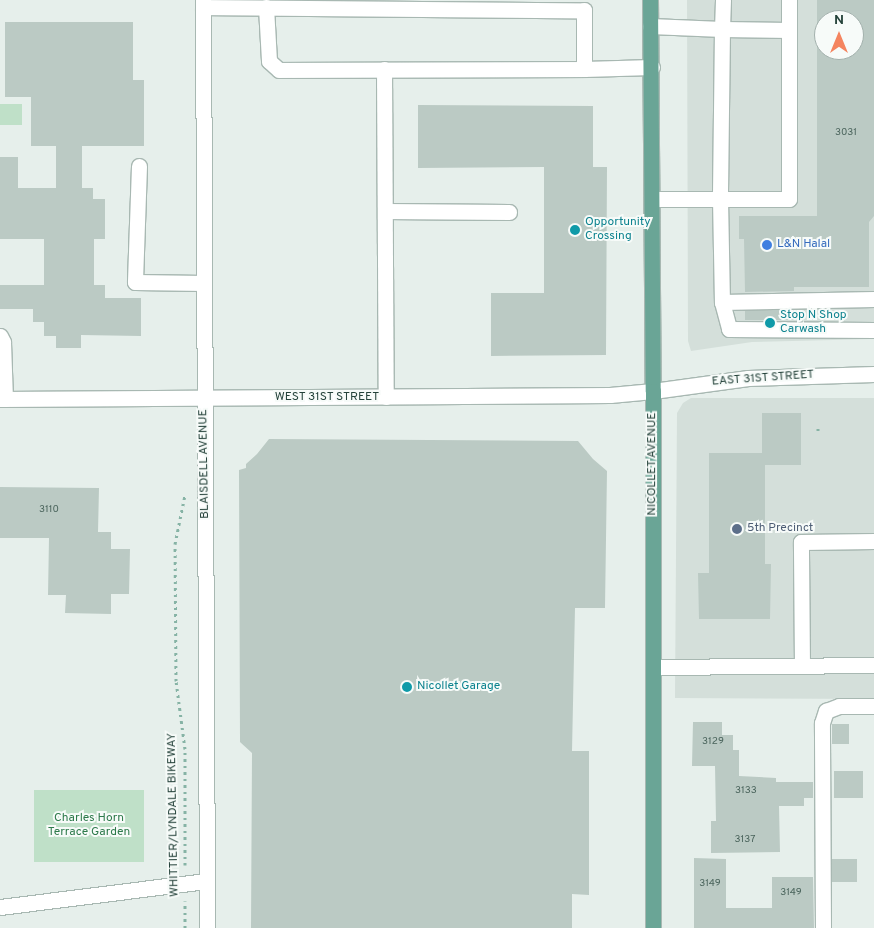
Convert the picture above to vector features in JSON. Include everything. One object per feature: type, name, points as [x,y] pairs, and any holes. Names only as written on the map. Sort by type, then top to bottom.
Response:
[{"type":"main road","name":"NICOLLET AVENUE","points":[[650,0],[654,391],[653,928]]},
{"type":"street","points":[[723,0],[720,199],[722,302],[729,329],[874,330]]},
{"type":"street","points":[[652,199],[789,199],[789,0]]},
{"type":"street","points":[[203,4],[266,7],[584,10],[584,69]]},
{"type":"street","name":"BLAISDELL AVENUE","points":[[203,4],[207,928]]},
{"type":"street","points":[[266,7],[269,61],[279,70],[652,67]]},
{"type":"street","points":[[650,26],[789,30]]},
{"type":"street","points":[[384,69],[386,397]]},
{"type":"street","points":[[138,166],[135,282],[204,283]]},
{"type":"street","points":[[385,211],[509,212]]},
{"type":"street","points":[[722,302],[874,299]]},
{"type":"street","points":[[0,336],[3,342],[3,399]]},
{"type":"street","name":"EAST 31ST STREET","points":[[654,391],[748,378],[874,374]]},
{"type":"street","name":"WEST 31ST STREET","points":[[3,399],[600,395],[654,391]]},
{"type":"street","points":[[802,666],[801,542],[874,542]]},
{"type":"street","points":[[653,667],[874,665]]},
{"type":"street","points":[[823,928],[822,723],[826,711],[840,706],[874,706]]},
{"type":"street","points":[[0,907],[206,881]]},
{"type":"path","name":"WHITTIER/LYNDALE BIKEWAY","points":[[185,928],[184,749],[176,681],[175,544],[187,488]]},
{"type":"shaded area","points":[[687,0],[874,0],[874,339],[752,342],[691,351],[688,341]]},
{"type":"shaded area","points":[[691,398],[874,398],[874,699],[675,698],[677,413],[683,403]]},
{"type":"green space","points":[[0,104],[22,104],[22,125],[0,125]]},
{"type":"green space","name":"Charles Horn Terrace Garden","points":[[34,790],[144,790],[144,862],[34,862]]},
{"type":"building","points":[[817,0],[874,0],[874,216],[869,222],[869,287],[794,287],[794,291],[745,292],[744,239],[739,239],[739,216],[817,216],[817,60],[864,60],[864,10],[817,10]]},
{"type":"building","points":[[5,22],[133,22],[133,80],[144,80],[144,146],[82,146],[82,188],[93,188],[93,199],[105,199],[105,239],[94,239],[94,285],[105,285],[105,298],[141,298],[141,336],[81,335],[81,348],[56,348],[56,336],[44,336],[44,322],[33,322],[33,309],[0,309],[0,285],[44,285],[44,239],[0,239],[0,157],[18,157],[18,188],[56,188],[56,146],[31,146],[31,97],[5,97]]},
{"type":"building","name":"Opportunity Crossing","points":[[418,105],[593,106],[593,167],[607,167],[606,355],[491,356],[491,293],[544,293],[544,167],[418,168]]},
{"type":"building","points":[[745,310],[794,310],[794,320],[745,320]]},
{"type":"building","name":"5th Precinct","points":[[762,413],[801,413],[801,465],[765,465],[765,564],[771,564],[770,619],[699,619],[698,573],[709,573],[709,453],[762,453]]},
{"type":"building","name":"Nicollet Garage","points":[[269,439],[578,441],[593,459],[607,471],[605,608],[575,608],[572,751],[589,751],[589,895],[572,894],[572,928],[251,928],[252,753],[240,742],[239,470],[246,468],[246,464]]},
{"type":"building","points":[[0,487],[99,488],[98,532],[111,532],[111,549],[130,549],[129,594],[111,594],[111,614],[65,613],[66,595],[48,595],[49,538],[0,538]]},
{"type":"building","points":[[693,722],[722,722],[722,735],[733,735],[733,750],[739,750],[739,776],[776,778],[776,782],[813,782],[813,798],[804,798],[804,806],[779,806],[780,852],[711,853],[711,821],[716,821],[715,766],[692,766]]},
{"type":"building","points":[[832,724],[849,724],[849,744],[832,744]]},
{"type":"building","points":[[834,771],[863,771],[863,798],[834,798]]},
{"type":"building","points":[[694,858],[726,859],[726,908],[772,908],[772,877],[813,877],[814,928],[694,928]]},
{"type":"building","points":[[832,859],[857,859],[857,882],[832,882]]},
{"type":"place","name":"Opportunity Crossing","points":[[575,230]]},
{"type":"place","name":"L&N Halal","points":[[767,245]]},
{"type":"place","name":"Stop N Shop Carwash","points":[[770,323]]},
{"type":"place","name":"5th Precinct","points":[[737,529]]},
{"type":"place","name":"Nicollet Garage","points":[[407,687]]}]
